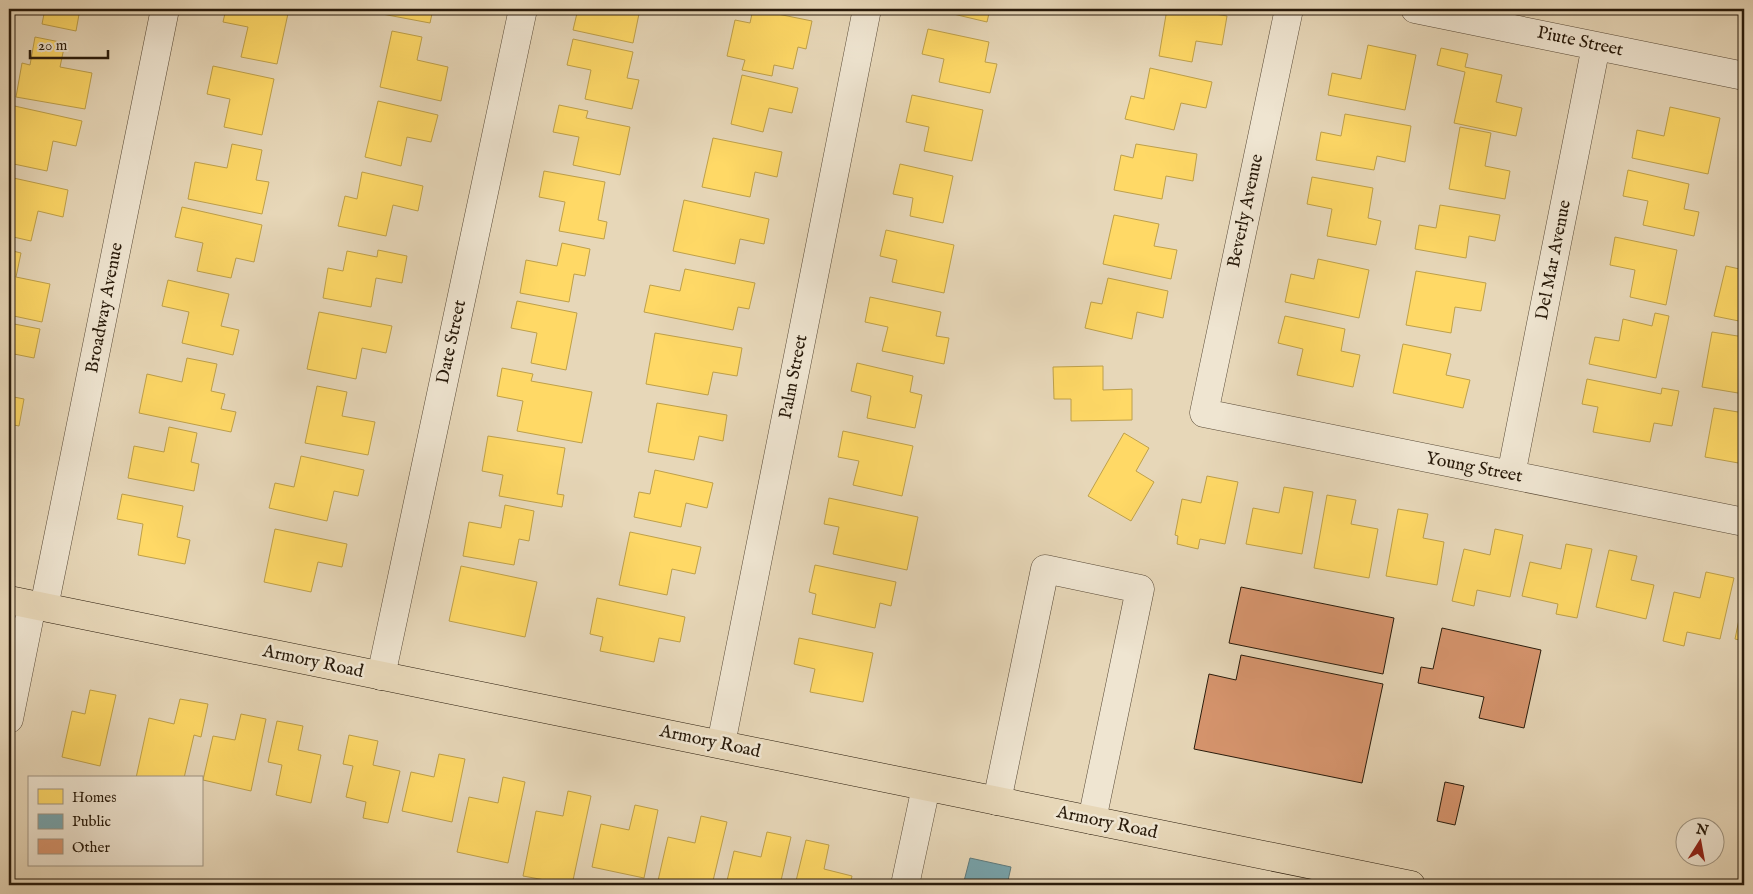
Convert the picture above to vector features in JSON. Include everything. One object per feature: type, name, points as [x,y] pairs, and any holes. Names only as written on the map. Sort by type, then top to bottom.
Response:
[{"type":"main road","name":"Armory Road","points":[[28,604],[1411,885]]},
{"type":"street","name":"Broadway Avenue","points":[[9,719],[28,604],[165,9]]},
{"type":"street","name":"Date Street","points":[[381,676],[523,9]]},
{"type":"street","name":"Palm Street","points":[[721,744],[867,9]]},
{"type":"street","name":"Beverly Avenue","points":[[1204,413],[1289,9]]},
{"type":"street","name":"Piute Street","points":[[1415,9],[1744,76]]},
{"type":"street","name":"Del Mar Avenue","points":[[1511,475],[1596,46]]},
{"type":"street","name":"Young Street","points":[[1204,413],[1744,522]]},
{"type":"street","points":[[997,801],[1045,569],[1140,589],[1092,820]]},
{"type":"street","points":[[905,885],[926,787]]},
{"type":"building: Homes","points":[[45,9],[80,9],[76,31],[42,24]]},
{"type":"building: Homes","points":[[226,9],[289,9],[277,64],[241,57],[248,27],[223,22]]},
{"type":"building: Homes","points":[[383,9],[433,9],[430,23],[382,14]]},
{"type":"building: Homes","points":[[578,9],[640,9],[633,43],[573,30]]},
{"type":"building: Homes","points":[[753,9],[812,21],[806,49],[798,47],[793,69],[774,65],[772,76],[742,70],[745,60],[727,56],[735,20],[750,23]]},
{"type":"building: Homes","points":[[932,9],[990,9],[987,22]]},
{"type":"building: Homes","points":[[1167,9],[1185,9],[1227,16],[1222,45],[1196,41],[1192,62],[1159,56]]},
{"type":"building: Homes","points":[[928,29],[989,42],[985,62],[997,64],[990,93],[939,82],[944,59],[922,54]]},
{"type":"building: Homes","points":[[392,31],[422,37],[417,60],[448,67],[441,101],[380,87]]},
{"type":"building: Homes","points":[[35,37],[65,43],[60,67],[92,73],[85,109],[16,97],[22,63],[30,65]]},
{"type":"building: Homes","points":[[573,39],[633,52],[627,78],[639,80],[632,109],[585,99],[591,70],[567,65]]},
{"type":"building: Homes","points":[[1368,45],[1416,55],[1405,110],[1328,95],[1332,73],[1361,79]]},
{"type":"building: Homes","points":[[1441,48],[1468,54],[1465,67],[1502,75],[1496,102],[1522,108],[1516,136],[1454,123],[1465,72],[1437,65]]},
{"type":"building: Homes","points":[[213,66],[274,79],[262,135],[224,127],[230,99],[207,94]]},
{"type":"building: Homes","points":[[1150,68],[1212,82],[1206,108],[1181,103],[1174,130],[1125,119],[1131,96],[1144,99]]},
{"type":"building: Homes","points":[[742,75],[798,88],[792,113],[769,108],[763,132],[731,124]]},
{"type":"building: Homes","points":[[912,95],[983,110],[972,161],[924,151],[929,127],[906,122]]},
{"type":"building: Homes","points":[[378,101],[438,115],[431,142],[407,137],[401,166],[365,157]]},
{"type":"building: Homes","points":[[10,105],[82,121],[76,146],[53,141],[47,171],[9,163]]},
{"type":"building: Homes","points":[[559,105],[588,111],[586,118],[630,127],[620,175],[573,165],[579,137],[553,132]]},
{"type":"building: Homes","points":[[1670,107],[1720,118],[1708,174],[1632,158],[1637,130],[1664,136]]},
{"type":"building: Homes","points":[[1345,114],[1411,126],[1405,162],[1377,156],[1374,170],[1316,160],[1321,132],[1341,136]]},
{"type":"building: Homes","points":[[1460,127],[1491,133],[1485,166],[1510,171],[1505,199],[1449,189]]},
{"type":"building: Homes","points":[[713,138],[782,152],[777,177],[755,172],[750,197],[702,187]]},
{"type":"building: Homes","points":[[232,144],[262,150],[256,180],[269,182],[262,214],[188,199],[195,162],[227,168]]},
{"type":"building: Homes","points":[[1136,144],[1197,154],[1193,181],[1166,176],[1162,199],[1114,190],[1121,155],[1133,158]]},
{"type":"building: Homes","points":[[1744,158],[1744,181],[1739,180]]},
{"type":"building: Homes","points":[[900,164],[953,176],[943,223],[910,216],[913,198],[893,194]]},
{"type":"building: Homes","points":[[1628,170],[1689,184],[1684,209],[1699,212],[1694,236],[1643,225],[1648,201],[1623,196]]},
{"type":"building: Homes","points":[[544,171],[605,182],[598,220],[607,222],[604,239],[559,231],[565,202],[539,197]]},
{"type":"building: Homes","points":[[362,172],[423,186],[418,211],[393,205],[386,236],[338,226],[345,196],[357,199]]},
{"type":"building: Homes","points":[[9,177],[68,190],[63,217],[38,211],[31,241],[9,236]]},
{"type":"building: Homes","points":[[1312,177],[1373,188],[1368,218],[1381,221],[1376,245],[1327,236],[1332,209],[1307,204]]},
{"type":"building: Homes","points":[[684,200],[769,219],[764,244],[740,239],[735,264],[673,251]]},
{"type":"building: Homes","points":[[1440,205],[1500,215],[1495,241],[1469,236],[1466,258],[1415,249],[1419,225],[1436,228]]},
{"type":"building: Homes","points":[[182,207],[262,225],[254,262],[236,258],[231,278],[197,271],[203,243],[175,237]]},
{"type":"building: Homes","points":[[1114,215],[1159,224],[1154,246],[1177,250],[1171,279],[1103,264]]},
{"type":"building: Homes","points":[[886,230],[954,245],[944,293],[892,282],[897,260],[880,256]]},
{"type":"building: Homes","points":[[1615,237],[1677,250],[1666,305],[1630,297],[1635,270],[1610,265]]},
{"type":"building: Homes","points":[[562,243],[590,249],[585,276],[574,274],[569,302],[520,293],[526,260],[557,266]]},
{"type":"building: Homes","points":[[9,250],[21,253],[16,277],[50,284],[42,322],[9,315]]},
{"type":"building: Homes","points":[[378,250],[407,256],[402,283],[376,278],[371,307],[323,298],[328,268],[343,271],[347,251],[377,257]]},
{"type":"building: Homes","points":[[1318,259],[1369,270],[1359,318],[1285,302],[1291,274],[1314,279]]},
{"type":"building: Homes","points":[[1726,266],[1744,270],[1744,322],[1714,316]]},
{"type":"building: Homes","points":[[685,269],[755,283],[749,309],[738,307],[733,330],[644,312],[650,285],[680,291]]},
{"type":"building: Homes","points":[[1416,271],[1486,283],[1481,311],[1455,307],[1451,333],[1406,325]]},
{"type":"building: Homes","points":[[1108,278],[1168,291],[1163,318],[1137,312],[1132,339],[1085,328],[1091,302],[1102,304]]},
{"type":"building: Homes","points":[[168,280],[229,294],[221,326],[239,330],[233,355],[182,343],[189,312],[162,306]]},
{"type":"building: Homes","points":[[870,297],[941,312],[936,336],[949,338],[944,364],[882,351],[888,327],[865,322]]},
{"type":"building: Homes","points":[[517,301],[577,313],[566,370],[531,363],[537,333],[511,328]]},
{"type":"building: Homes","points":[[319,312],[392,326],[386,353],[362,348],[356,379],[307,369]]},
{"type":"building: Homes","points":[[1655,313],[1669,316],[1656,378],[1589,364],[1595,337],[1619,341],[1623,319],[1652,326]]},
{"type":"building: Homes","points":[[1285,316],[1345,329],[1341,351],[1360,355],[1353,387],[1297,375],[1303,349],[1278,343]]},
{"type":"building: Homes","points":[[9,323],[40,329],[34,358],[9,353]]},
{"type":"building: Homes","points":[[1712,332],[1744,337],[1744,394],[1702,387]]},
{"type":"building: Homes","points":[[655,333],[742,348],[737,376],[713,372],[708,395],[646,384]]},
{"type":"building: Homes","points":[[1403,344],[1451,354],[1446,375],[1470,380],[1463,408],[1393,393]]},
{"type":"building: Homes","points":[[187,358],[217,364],[211,391],[225,394],[221,409],[236,412],[231,432],[139,413],[147,374],[182,382]]},
{"type":"building: Homes","points":[[857,363],[913,376],[910,392],[922,395],[915,428],[867,418],[871,396],[851,391]]},
{"type":"building: Homes","points":[[1103,366],[1103,390],[1132,389],[1132,420],[1071,421],[1071,399],[1054,399],[1053,367]]},
{"type":"building: Homes","points":[[502,368],[533,374],[531,381],[592,392],[582,443],[517,431],[523,401],[497,396]]},
{"type":"building: Homes","points":[[1587,379],[1661,394],[1662,388],[1679,391],[1672,426],[1654,423],[1650,442],[1593,432],[1598,407],[1582,404]]},
{"type":"building: Homes","points":[[317,386],[347,392],[342,416],[375,422],[368,455],[305,443]]},
{"type":"building: Homes","points":[[9,396],[24,399],[19,426],[9,424]]},
{"type":"building: Homes","points":[[657,403],[727,415],[723,441],[699,436],[694,460],[648,452]]},
{"type":"building: Homes","points":[[1714,408],[1744,413],[1744,464],[1705,457]]},
{"type":"building: Homes","points":[[169,427],[197,433],[191,462],[199,464],[194,491],[128,478],[134,446],[164,452]]},
{"type":"building: Homes","points":[[843,431],[913,446],[902,496],[853,485],[859,461],[838,457]]},
{"type":"building: Homes","points":[[1124,433],[1149,448],[1136,471],[1154,482],[1131,521],[1088,496]]},
{"type":"building: Homes","points":[[488,436],[565,448],[557,494],[564,495],[562,507],[499,496],[503,475],[482,471]]},
{"type":"building: Homes","points":[[301,456],[364,470],[358,496],[334,491],[327,521],[269,508],[275,483],[294,487]]},
{"type":"building: Homes","points":[[655,470],[713,483],[707,508],[686,503],[681,527],[634,517],[639,492],[650,494]]},
{"type":"building: Homes","points":[[1207,476],[1238,482],[1225,544],[1200,539],[1198,549],[1177,544],[1178,536],[1175,535],[1182,499],[1201,503]]},
{"type":"building: Homes","points":[[1284,487],[1313,492],[1302,554],[1246,544],[1253,508],[1279,513]]},
{"type":"building: Homes","points":[[122,494],[183,506],[177,537],[190,540],[185,564],[138,555],[143,524],[117,519]]},
{"type":"building: Homes","points":[[1327,495],[1356,500],[1351,524],[1378,529],[1369,578],[1314,568]]},
{"type":"building: Homes","points":[[829,498],[918,517],[907,570],[833,554],[839,527],[824,524]]},
{"type":"building: Homes","points":[[505,505],[534,511],[529,541],[519,539],[514,565],[463,556],[469,522],[501,528]]},
{"type":"building: Homes","points":[[1398,509],[1428,514],[1423,538],[1444,542],[1437,585],[1386,576]]},
{"type":"building: Homes","points":[[275,529],[347,544],[342,567],[318,562],[311,592],[264,582]]},
{"type":"building: Homes","points":[[1495,529],[1523,535],[1510,597],[1477,590],[1474,606],[1452,601],[1464,549],[1490,555]]},
{"type":"building: Homes","points":[[630,532],[701,547],[695,574],[672,569],[667,595],[619,585]]},
{"type":"building: Homes","points":[[1566,544],[1592,549],[1577,618],[1556,614],[1558,604],[1522,596],[1530,562],[1561,569]]},
{"type":"building: Homes","points":[[1609,550],[1637,556],[1631,580],[1654,585],[1646,619],[1596,607]]},
{"type":"building: Homes","points":[[815,565],[896,582],[891,606],[880,603],[875,628],[812,614],[816,594],[809,592]]},
{"type":"building: Homes","points":[[461,566],[537,582],[525,637],[449,621]]},
{"type":"building: Homes","points":[[1706,572],[1734,578],[1720,639],[1687,632],[1684,646],[1663,641],[1674,592],[1700,598]]},
{"type":"building: Homes","points":[[1744,595],[1744,641],[1735,639]]},
{"type":"building: Homes","points":[[597,598],[685,617],[680,642],[659,638],[654,662],[600,651],[603,637],[590,634]]},
{"type":"building: Homes","points":[[799,638],[873,653],[863,702],[810,692],[815,669],[794,664]]},
{"type":"building: Homes","points":[[90,690],[116,695],[100,766],[62,757],[72,711],[85,714]]},
{"type":"building: Homes","points":[[180,699],[208,704],[201,737],[194,735],[184,776],[136,776],[149,718],[174,724]]},
{"type":"building: Homes","points":[[241,714],[266,719],[251,791],[203,780],[213,736],[235,740]]},
{"type":"building: Homes","points":[[277,721],[303,726],[298,750],[321,755],[311,803],[276,795],[282,765],[268,762]]},
{"type":"building: Homes","points":[[349,735],[378,741],[373,765],[400,771],[388,823],[363,818],[366,802],[346,797],[353,766],[343,764]]},
{"type":"building: Homes","points":[[439,754],[465,759],[452,822],[402,811],[411,772],[434,777]]},
{"type":"building: Homes","points":[[503,777],[525,782],[508,863],[457,852],[469,797],[498,803]]},
{"type":"building: Homes","points":[[568,791],[591,796],[572,885],[523,876],[536,811],[563,816]]},
{"type":"building: Homes","points":[[635,805],[658,810],[644,878],[592,867],[601,824],[629,830]]},
{"type":"building: Homes","points":[[701,816],[727,822],[712,885],[657,885],[668,837],[695,843]]},
{"type":"building: Homes","points":[[767,832],[791,837],[780,885],[726,885],[734,851],[761,857]]},
{"type":"building: Homes","points":[[806,840],[829,845],[824,869],[852,876],[850,885],[795,885]]},
{"type":"building: Public","points":[[970,858],[1011,867],[1007,885],[963,885]]},
{"type":"building: Public","points":[[1011,881],[1030,885],[1010,885]]},
{"type":"building: Other","points":[[1241,587],[1394,618],[1383,674],[1229,643]]},
{"type":"building: Other","points":[[1442,628],[1541,650],[1524,728],[1479,718],[1484,697],[1418,683],[1421,667],[1433,669]]},
{"type":"building: Other","points":[[1241,655],[1383,684],[1362,783],[1194,749],[1209,674],[1236,680]]},
{"type":"building: Other","points":[[1445,782],[1464,786],[1455,825],[1437,821]]}]
